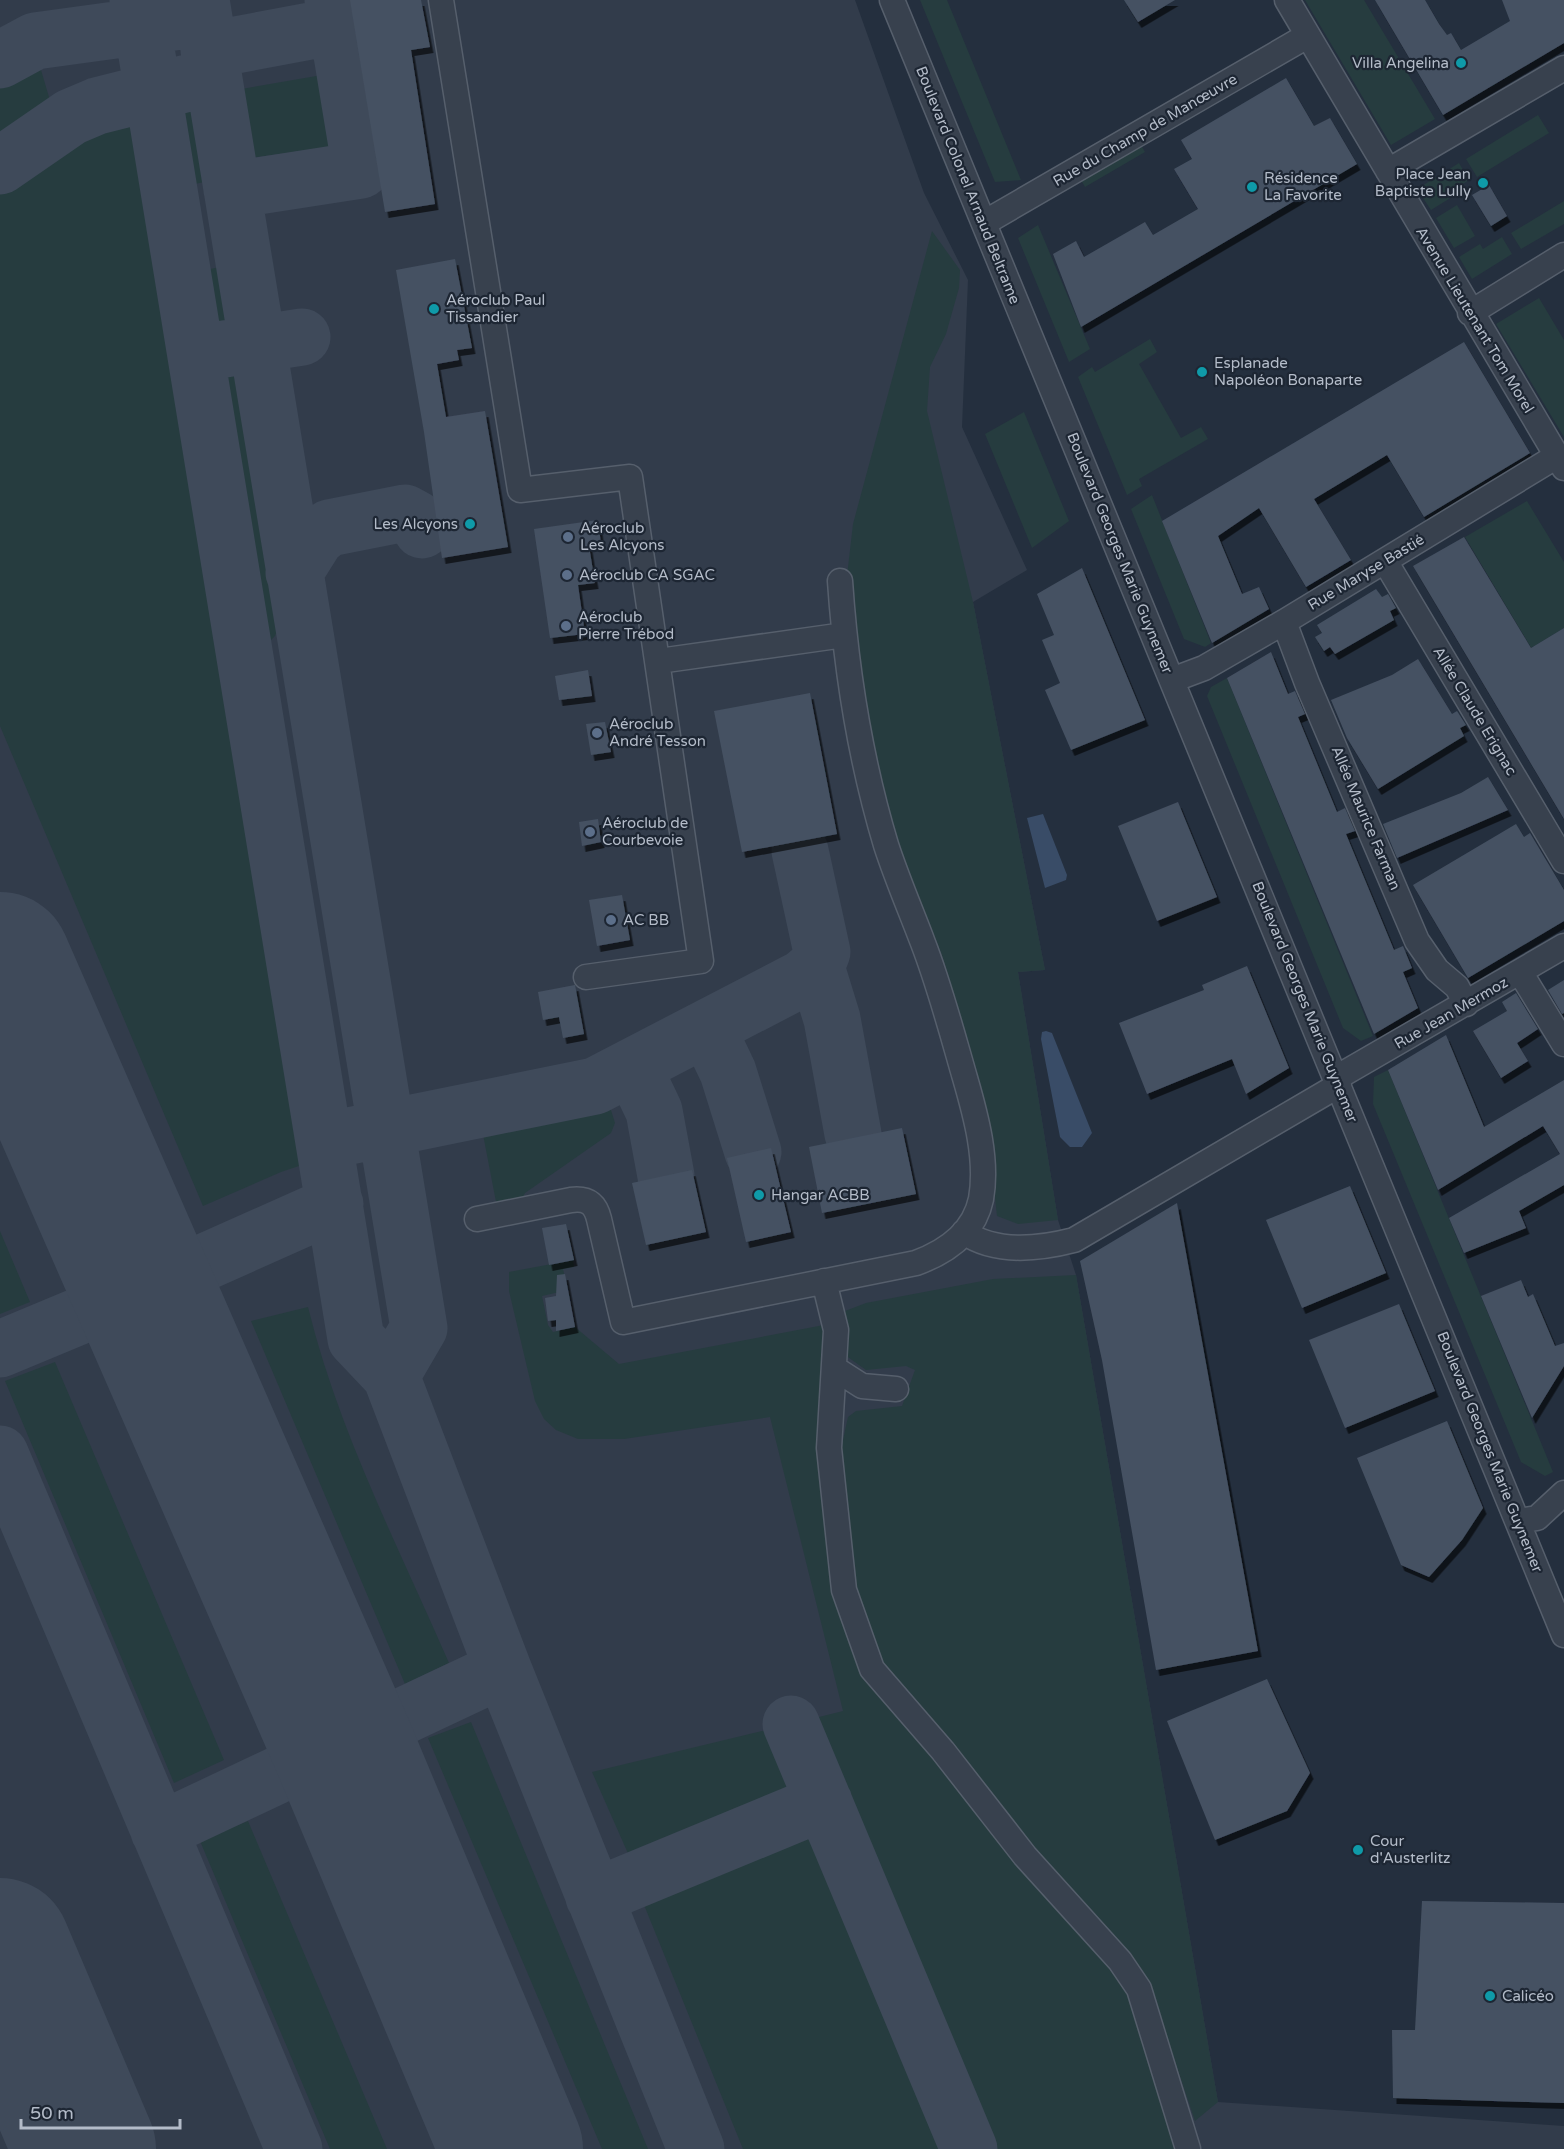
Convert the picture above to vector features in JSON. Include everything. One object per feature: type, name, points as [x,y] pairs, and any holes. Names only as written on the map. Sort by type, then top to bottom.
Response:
[{"type":"street","points":[[441,0],[520,490],[630,477],[659,662],[701,961],[586,977]]},
{"type":"street","name":"Boulevard Colonel Arnaud Beltrame","points":[[892,0],[1044,370]]},
{"type":"street","name":"Avenue Lieutenant Tom Morel","points":[[1287,0],[1470,313],[1559,453]]},
{"type":"street","name":"Rue du Champ de Manœuvre","points":[[984,223],[1307,36]]},
{"type":"street","points":[[1388,171],[1564,68]]},
{"type":"street","points":[[1470,313],[1564,255]]},
{"type":"street","name":"Boulevard Georges Marie Guynemer","points":[[1044,370],[1564,1635]]},
{"type":"street","name":"Rue Maryse Bastié","points":[[1172,680],[1204,668],[1284,622],[1559,453]]},
{"type":"street","name":"Allée Claude Erignac","points":[[1385,561],[1564,861]]},
{"type":"street","points":[[477,1219],[584,1198],[596,1209],[623,1322],[916,1263],[938,1255],[956,1244],[975,1216],[981,1200],[978,1123],[924,945],[904,896],[878,817],[844,635],[840,581]]},
{"type":"street","name":"Allée Maurice Farman","points":[[1284,622],[1307,683],[1418,941],[1437,970],[1457,987],[1466,1004]]},
{"type":"street","points":[[659,662],[844,635]]},
{"type":"street","name":"Rue Jean Mermoz","points":[[964,1232],[983,1244],[1011,1247],[1054,1245],[1074,1240],[1564,946]]},
{"type":"street","points":[[1520,972],[1564,1044]]},
{"type":"street","points":[[824,1281],[836,1330],[829,1448],[844,1590],[872,1669],[943,1751],[1025,1856],[1120,1961],[1139,1989],[1188,2149]]},
{"type":"street","points":[[834,1368],[862,1386],[896,1389]]},
{"type":"street","points":[[1519,1521],[1537,1518],[1564,1492]]},
{"type":"shaded area","points":[[0,0],[855,0],[924,193],[968,280],[962,427],[1027,570],[973,602],[1045,970],[1018,972],[1058,1220],[1076,1275],[1218,2102],[1564,2126],[1564,2149],[0,2149]]},
{"type":"green space","points":[[920,0],[947,0],[1021,180],[995,182]]},
{"type":"green space","points":[[1305,0],[1364,0],[1435,119],[1391,145]]},
{"type":"green space","points":[[36,53],[54,114],[0,155],[0,74]]},
{"type":"green space","points":[[328,74],[339,141],[336,146],[251,158],[243,153],[231,130],[224,92]]},
{"type":"green space","points":[[193,95],[202,98],[214,180],[190,185],[184,183],[180,175],[174,131],[179,112],[184,103]]},
{"type":"green space","points":[[124,113],[137,115],[148,129],[314,1161],[281,1172],[203,1206],[0,726],[0,178],[59,139],[91,124]]},
{"type":"green space","points":[[1538,115],[1549,133],[1477,177],[1466,159]]},
{"type":"green space","points":[[1141,145],[1145,152],[1085,187],[1081,180]]},
{"type":"green space","points":[[1459,163],[1469,180],[1449,193],[1452,197],[1431,210],[1417,189]]},
{"type":"green space","points":[[1564,201],[1564,224],[1521,249],[1511,233]]},
{"type":"green space","points":[[1457,205],[1475,236],[1454,248],[1436,218]]},
{"type":"green space","points":[[1038,225],[1090,349],[1069,362],[1018,238]]},
{"type":"green space","points":[[932,231],[960,270],[959,288],[946,334],[930,367],[927,411],[973,602],[1045,970],[1018,972],[1058,1220],[1018,1224],[997,1216],[984,1099],[943,958],[936,940],[921,916],[891,827],[859,674],[847,576],[853,524]]},
{"type":"green space","points":[[1502,237],[1512,254],[1472,279],[1459,257],[1480,244],[1483,249]]},
{"type":"green space","points":[[226,266],[237,321],[207,325],[199,271]]},
{"type":"green space","points":[[1539,298],[1564,340],[1564,437],[1496,324]]},
{"type":"green space","points":[[1150,339],[1157,352],[1139,364],[1181,438],[1201,427],[1208,439],[1139,479],[1142,486],[1127,495],[1078,377],[1092,367],[1095,372]]},
{"type":"green space","points":[[245,367],[284,610],[275,636],[265,646],[259,641],[255,627],[214,373]]},
{"type":"green space","points":[[1024,412],[1069,521],[1032,548],[985,434]]},
{"type":"green space","points":[[1152,495],[1211,643],[1205,647],[1184,639],[1131,509]]},
{"type":"green space","points":[[1527,501],[1564,562],[1564,628],[1531,648],[1465,537]]},
{"type":"green space","points":[[1227,678],[1373,1036],[1361,1041],[1343,1028],[1207,696],[1211,687]]},
{"type":"green space","points":[[1388,1070],[1553,1472],[1545,1476],[1521,1462],[1373,1104],[1374,1077]]},
{"type":"green space","points":[[606,1094],[615,1123],[611,1133],[525,1193],[520,1203],[497,1207],[481,1124],[577,1104]]},
{"type":"green space","points":[[0,1231],[30,1302],[0,1314]]},
{"type":"green space","points":[[573,1260],[574,1267],[563,1269],[568,1290],[542,1296],[548,1325],[553,1332],[575,1327],[619,1364],[824,1325],[821,1413],[872,1676],[1113,1961],[1153,2048],[1181,2149],[987,2149],[807,1720],[843,1711],[770,1417],[624,1439],[578,1439],[556,1430],[544,1419],[535,1401],[509,1291],[509,1272]]},
{"type":"green space","points":[[1076,1275],[1218,2102],[1195,2121],[1155,2002],[1132,1955],[1039,1854],[888,1675],[877,1653],[858,1601],[846,1543],[840,1487],[840,1462],[848,1417],[856,1411],[902,1406],[915,1370],[906,1366],[866,1370],[845,1355],[845,1311],[866,1303],[993,1279]]},
{"type":"green space","points":[[308,1307],[352,1443],[449,1663],[405,1684],[251,1321]]},
{"type":"green space","points":[[55,1362],[224,1760],[174,1783],[5,1381]]},
{"type":"green space","points":[[471,1722],[648,2149],[602,2149],[428,1738]]},
{"type":"green space","points":[[779,1727],[807,1795],[634,1867],[592,1772]]},
{"type":"green space","points":[[819,1817],[954,2149],[743,2149],[640,1895],[641,1888]]},
{"type":"green space","points":[[248,1821],[387,2149],[330,2149],[200,1841]]},
{"type":"water","points":[[1043,814],[1067,875],[1066,880],[1045,888],[1027,818]]},
{"type":"water","points":[[1042,1032],[1052,1033],[1092,1133],[1082,1147],[1070,1147],[1060,1137],[1041,1039]]},
{"type":"building","points":[[350,0],[421,0],[430,47],[411,50],[435,204],[385,212]]},
{"type":"building","points":[[1124,0],[1175,0],[1138,22]]},
{"type":"building","name":"Villa Angelina","points":[[1375,0],[1425,0],[1439,24],[1447,35],[1451,33],[1461,50],[1510,21],[1502,0],[1564,0],[1564,43],[1443,115]]},
{"type":"building","name":"Résidence La Favorite","points":[[1286,78],[1314,126],[1330,118],[1357,164],[1081,327],[1053,254],[1076,241],[1084,257],[1145,222],[1153,235],[1198,209],[1174,169],[1192,159],[1181,140]]},
{"type":"building","points":[[1489,185],[1507,216],[1491,226],[1472,195]]},
{"type":"building","points":[[455,259],[472,348],[457,350],[459,360],[437,364],[446,417],[485,411],[508,547],[442,558],[424,432],[396,270]]},
{"type":"building","points":[[1464,342],[1530,453],[1424,517],[1387,455],[1314,499],[1351,560],[1306,587],[1259,508],[1218,536],[1242,594],[1259,587],[1269,609],[1212,643],[1162,521]]},
{"type":"building","points":[[598,520],[601,544],[589,546],[595,583],[578,585],[585,634],[550,638],[534,529]]},
{"type":"building","points":[[1464,537],[1531,648],[1564,628],[1564,819],[1413,566]]},
{"type":"building","points":[[1082,568],[1145,720],[1071,750],[1045,690],[1060,683],[1042,640],[1054,635],[1037,594]]},
{"type":"building","points":[[1376,589],[1382,597],[1388,594],[1396,608],[1390,611],[1394,620],[1335,654],[1330,647],[1324,651],[1315,637],[1322,633],[1317,625]]},
{"type":"building","points":[[1271,652],[1288,694],[1295,691],[1305,714],[1298,717],[1337,812],[1345,808],[1355,831],[1346,834],[1394,950],[1403,946],[1412,968],[1403,972],[1418,1008],[1374,1034],[1227,678]]},
{"type":"building","points":[[1418,659],[1452,714],[1457,711],[1466,725],[1460,728],[1464,736],[1378,789],[1347,738],[1331,700],[1392,675]]},
{"type":"building","points":[[588,670],[592,696],[559,700],[555,676]]},
{"type":"building","points":[[810,693],[837,834],[742,852],[714,711]]},
{"type":"building","name":"Aéroclub André Tesson","points":[[605,722],[611,752],[591,755],[586,724]]},
{"type":"building","points":[[1488,777],[1508,810],[1397,858],[1383,824],[1461,793]]},
{"type":"building","points":[[1178,802],[1217,897],[1157,921],[1118,826]]},
{"type":"building","name":"Aéroclub de Courbevoie","points":[[598,819],[601,842],[582,846],[579,822]]},
{"type":"building","points":[[1516,824],[1524,837],[1530,833],[1564,890],[1564,921],[1468,978],[1413,885]]},
{"type":"building","points":[[622,895],[630,940],[597,946],[589,900]]},
{"type":"building","points":[[1247,966],[1289,1068],[1246,1094],[1232,1059],[1147,1094],[1119,1023],[1204,990],[1202,985]]},
{"type":"building","points":[[1564,980],[1564,1013],[1562,1014],[1548,990]]},
{"type":"building","points":[[575,985],[584,1034],[563,1038],[559,1017],[543,1020],[538,992]]},
{"type":"building","points":[[1516,993],[1538,1029],[1517,1043],[1528,1061],[1501,1078],[1473,1031],[1507,1011],[1502,1002]]},
{"type":"building","points":[[1446,1035],[1484,1127],[1564,1080],[1564,1185],[1519,1211],[1526,1228],[1464,1253],[1449,1218],[1560,1154],[1543,1126],[1438,1190],[1388,1070]]},
{"type":"building","points":[[902,1128],[916,1194],[822,1213],[809,1147]]},
{"type":"building","name":"Hangar ACBB","points":[[771,1148],[791,1232],[746,1242],[727,1158]]},
{"type":"building","points":[[692,1170],[706,1232],[646,1245],[632,1183]]},
{"type":"building","points":[[1350,1186],[1386,1273],[1302,1308],[1266,1220]]},
{"type":"building","points":[[1177,1203],[1258,1651],[1156,1670],[1102,1360],[1080,1261]]},
{"type":"building","points":[[566,1224],[574,1260],[549,1265],[542,1228]]},
{"type":"building","points":[[565,1274],[575,1327],[556,1331],[556,1320],[548,1321],[545,1298],[556,1296],[557,1275]]},
{"type":"building","points":[[1521,1280],[1528,1297],[1533,1294],[1555,1346],[1564,1343],[1564,1366],[1532,1418],[1481,1296]]},
{"type":"building","points":[[1399,1304],[1435,1391],[1345,1428],[1309,1340]]},
{"type":"building","points":[[1447,1421],[1483,1508],[1462,1540],[1429,1577],[1401,1565],[1357,1458]]},
{"type":"building","points":[[1267,1679],[1310,1773],[1287,1811],[1215,1840],[1167,1721]]},
{"type":"building","name":"Calicéo","points":[[1422,1901],[1564,1903],[1564,2103],[1393,2098],[1392,2030],[1415,2030]]},
{"type":"taxiway","points":[[138,0],[356,1339],[391,1376],[503,1669],[696,2149]]},
{"type":"taxiway","points":[[201,0],[419,1328],[391,1376]]},
{"type":"taxiway","points":[[232,190],[361,170],[333,0]]},
{"type":"taxiway","points":[[0,60],[35,41],[181,21]]},
{"type":"taxiway","points":[[209,50],[337,26]]},
{"type":"taxiway","points":[[0,166],[71,117],[97,106],[188,83]]},
{"type":"taxiway","points":[[218,350],[302,337]]},
{"type":"taxiway","points":[[294,573],[316,538],[329,528],[405,513],[416,519],[422,530]]},
{"type":"taxiway","points":[[349,1136],[595,1086],[803,978],[816,967],[822,952],[800,851]]},
{"type":"taxiway","points":[[816,967],[832,1019],[853,1134]]},
{"type":"taxiway","points":[[707,1028],[728,1072],[753,1152]]},
{"type":"taxiway","points":[[633,1067],[654,1111],[666,1176]]},
{"type":"taxiway","points":[[0,1349],[142,1290],[335,1204]]},
{"type":"taxiway","points":[[0,1454],[294,2149]]},
{"type":"taxiway","points":[[159,1831],[503,1669]]},
{"type":"taxiway","points":[[791,1724],[969,2149]]},
{"type":"taxiway","points":[[594,1897],[824,1802]]},
{"type":"runway","points":[[0,963],[342,1744],[512,2149]]},
{"type":"runway","points":[[0,1949],[85,2149]]},
{"type":"place","name":"Villa Angelina","points":[[1461,63]]},
{"type":"place","name":"Place Jean Baptiste Lully","points":[[1483,183]]},
{"type":"place","name":"Résidence La Favorite","points":[[1252,187]]},
{"type":"place","name":"Aéroclub Paul Tissandier","points":[[434,309]]},
{"type":"place","name":"Esplanade Napoléon Bonaparte","points":[[1202,372]]},
{"type":"place","name":"Les Alcyons","points":[[470,524]]},
{"type":"place","name":"Aéroclub Les Alcyons","points":[[568,537]]},
{"type":"place","name":"Aéroclub CA SGAC","points":[[567,575]]},
{"type":"place","name":"Aéroclub Pierre Trébod","points":[[566,626]]},
{"type":"place","name":"Aéroclub André Tesson","points":[[597,733]]},
{"type":"place","name":"Aéroclub de Courbevoie","points":[[590,832]]},
{"type":"place","name":"AC BB","points":[[611,920]]},
{"type":"place","name":"Hangar ACBB","points":[[759,1195]]},
{"type":"place","name":"Cour d'Austerlitz","points":[[1358,1850]]},
{"type":"place","name":"Calicéo","points":[[1490,1996]]}]
